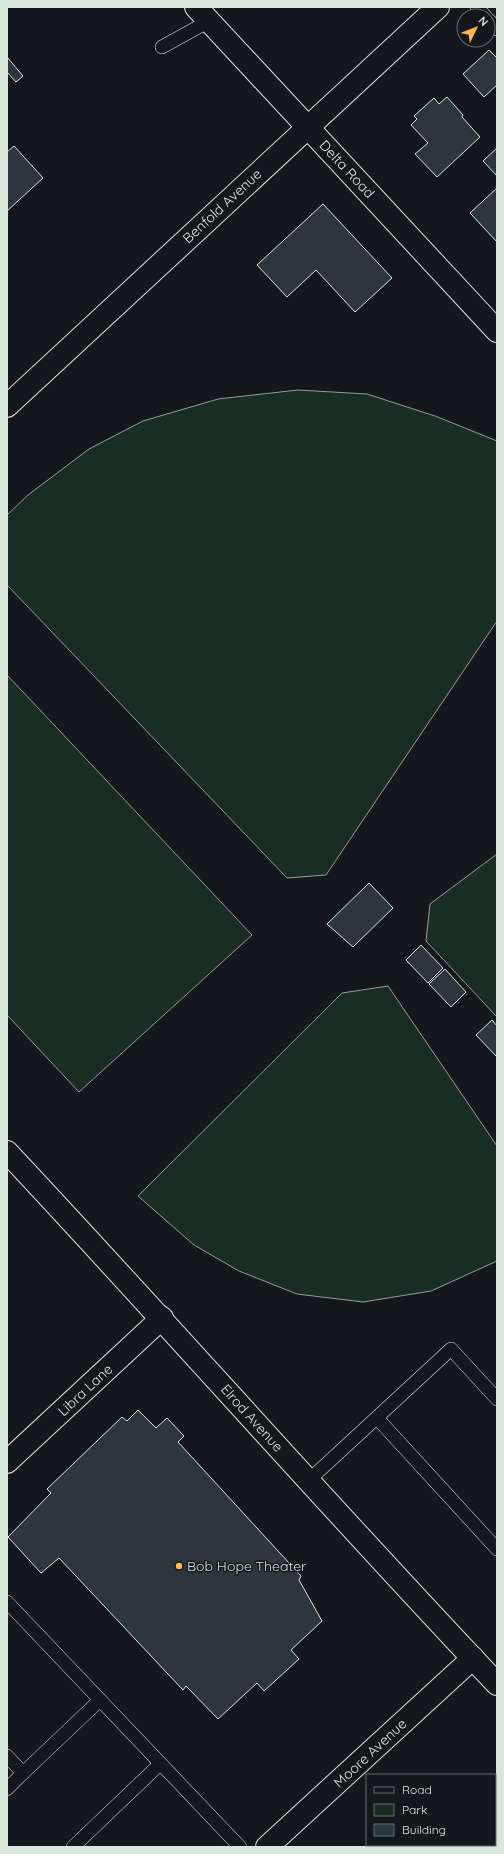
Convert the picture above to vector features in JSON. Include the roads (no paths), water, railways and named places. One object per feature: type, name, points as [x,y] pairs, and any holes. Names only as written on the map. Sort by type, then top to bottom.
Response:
[{"type":"street","name":"Benfold Avenue","points":[[9,400],[438,7]]},
{"type":"street","name":"Delta Road","points":[[203,14],[496,327]]},
{"type":"street","name":"Elrod Avenue","points":[[7,1152],[162,1318],[308,1481],[497,1684]]},
{"type":"street","name":"Libra Lane","points":[[7,1462],[162,1318]]},
{"type":"street","name":"Moore Avenue","points":[[267,1847],[473,1658]]},
{"type":"lane","points":[[162,47],[203,14]]},
{"type":"lane","points":[[308,1481],[451,1349],[497,1399]]},
{"type":"lane","points":[[377,1418],[497,1549]]},
{"type":"lane","points":[[7,1602],[240,1847]]},
{"type":"lane","points":[[7,1789],[100,1700]]},
{"type":"lane","points":[[7,1756],[23,1773]]},
{"type":"lane","points":[[73,1847],[160,1764]]},
{"type":"place","name":"Bob Hope Theater","points":[[179,1566]]}]
